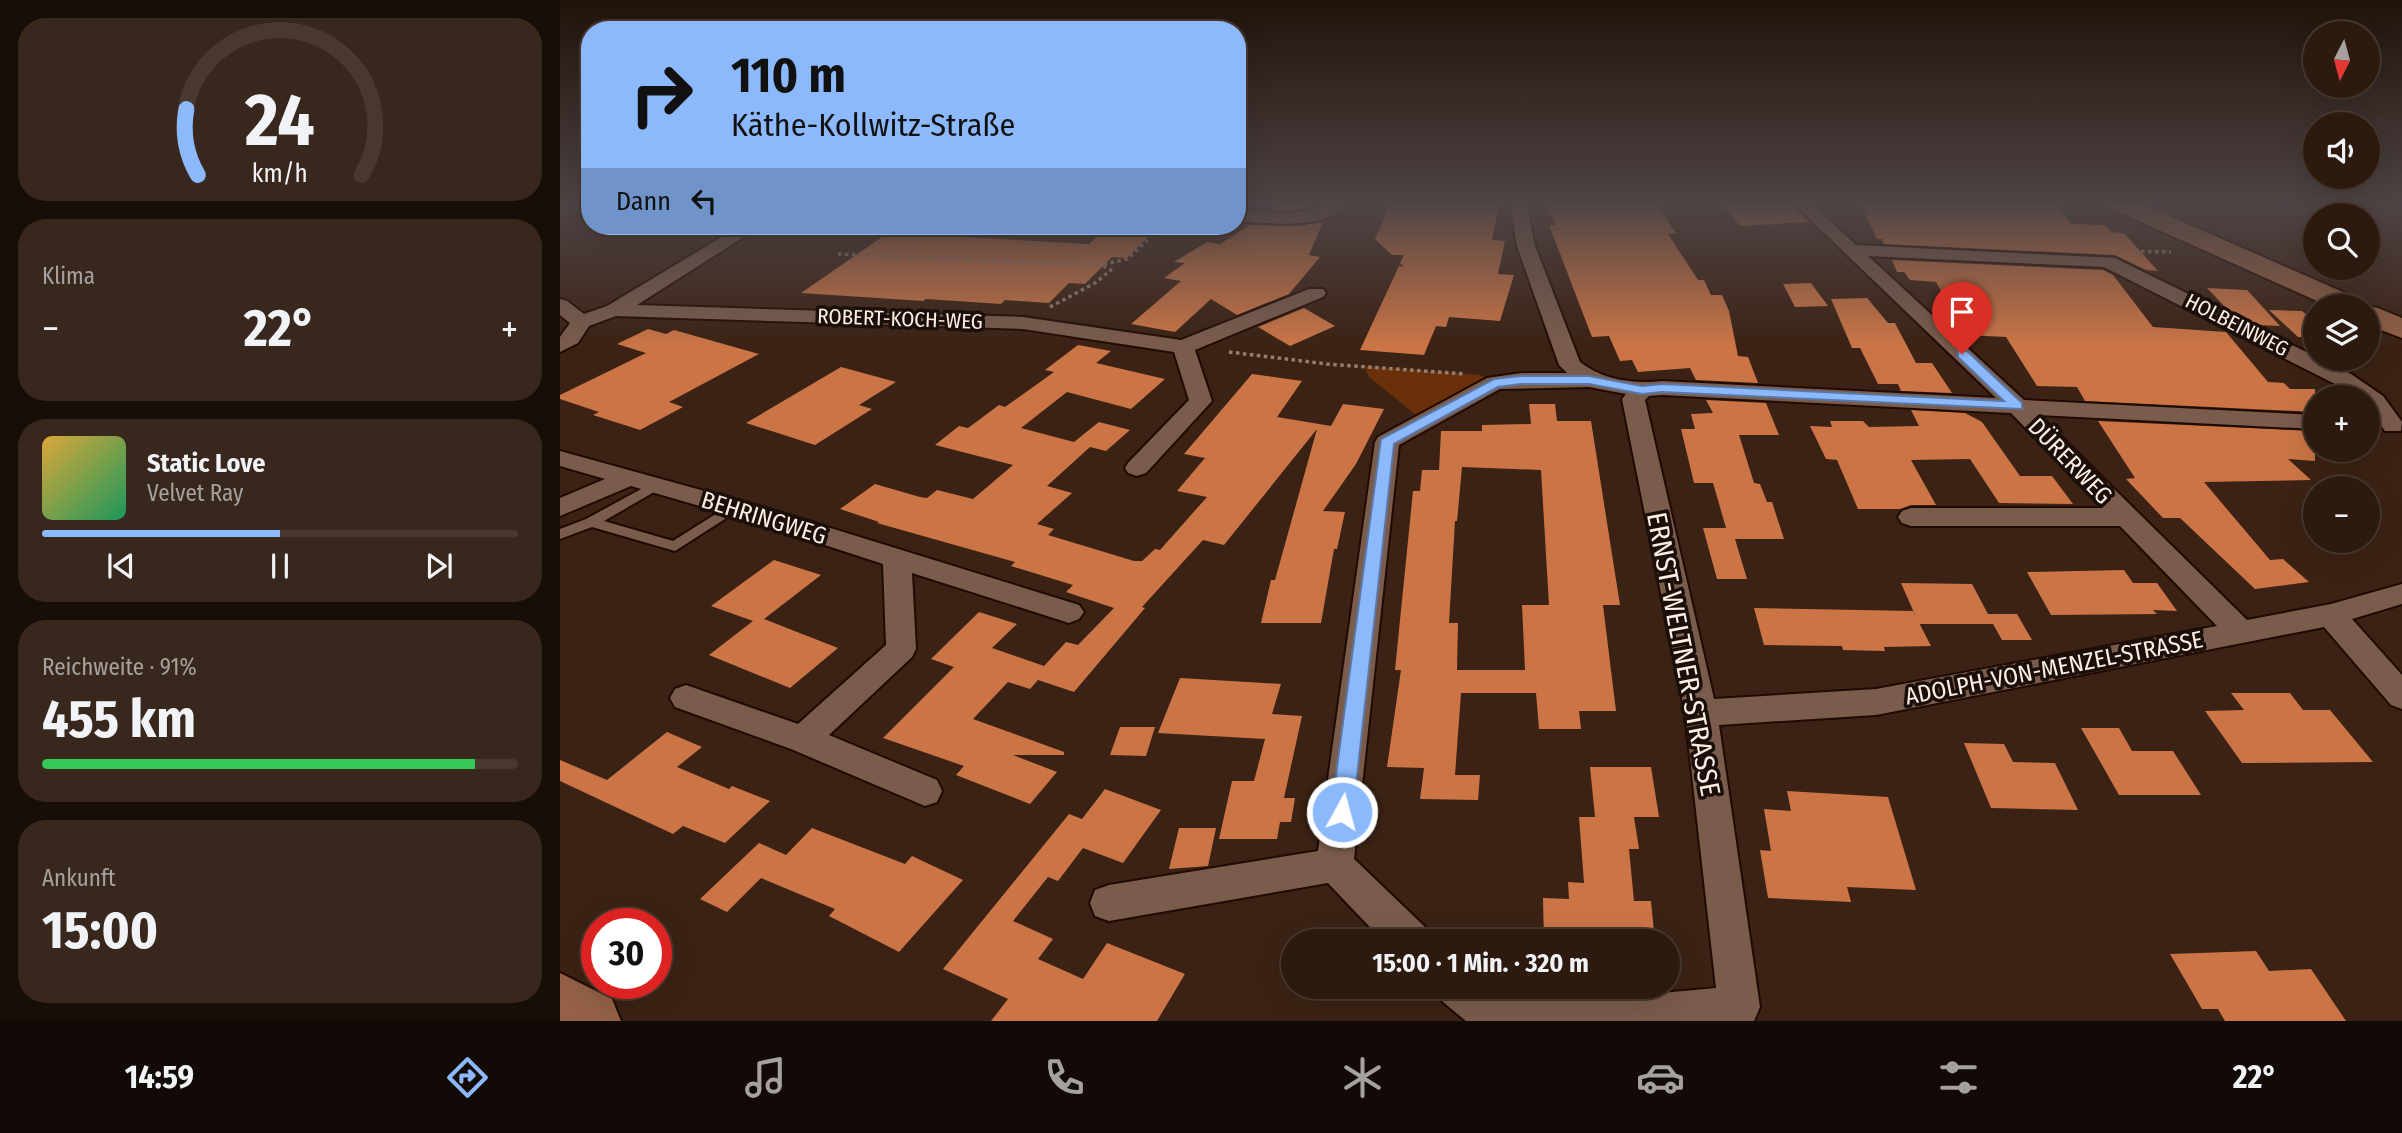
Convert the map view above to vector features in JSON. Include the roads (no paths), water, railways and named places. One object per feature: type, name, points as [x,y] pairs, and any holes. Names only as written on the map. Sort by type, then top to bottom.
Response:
[{"type":"street","points":[[560,346],[571,339],[581,322],[614,310],[712,251]]},
{"type":"street","points":[[1527,251],[1552,311],[1570,375]]},
{"type":"street","name":"DÜRERWEG","points":[[1854,251],[2017,406],[2241,632]]},
{"type":"street","name":"HOLBEINWEG","points":[[1867,251],[2108,262],[2343,379],[2375,401],[2398,426]]},
{"type":"street","points":[[2226,251],[2324,294]]},
{"type":"street","points":[[1137,468],[1201,401],[1183,347],[1316,293]]},
{"type":"street","points":[[560,305],[581,322]]},
{"type":"street","name":"ROBERT-KOCH-WEG","points":[[614,310],[1023,323],[1183,347]]},
{"type":"street","points":[[2380,319],[2402,329]]},
{"type":"street","points":[[1335,865],[1387,442],[1494,383],[1570,375],[1642,390],[1662,388],[2303,421]]},
{"type":"street","name":"ERNST-WELTNER-STRASSE","points":[[1470,999],[1475,1004],[1607,1019],[1739,1007],[1701,713],[1633,399],[1642,390]]},
{"type":"street","name":"HOLBEINWEG","points":[[2380,425],[2398,426]]},
{"type":"street","name":"BEHRINGWEG","points":[[560,458],[735,508],[1069,612]]},
{"type":"street","points":[[560,508],[629,478]]},
{"type":"street","name":"DÜRERWEG","points":[[1911,517],[2125,517]]},
{"type":"street","points":[[803,739],[901,649],[897,559]]},
{"type":"street","name":"ADOLPH-VON-MENZEL-STRASSE","points":[[1701,713],[1876,702],[2331,615],[2402,594]]},
{"type":"street","points":[[2331,615],[2402,695]]},
{"type":"street","points":[[687,698],[803,739],[925,790]]},
{"type":"street","points":[[1109,903],[1335,865]]},
{"type":"street","points":[[1335,865],[1399,929]]},
{"type":"street","points":[[560,1004],[590,1021]]},
{"type":"lane","points":[[560,534],[591,522],[656,485]]},
{"type":"lane","points":[[591,522],[676,546],[735,508]]}]
